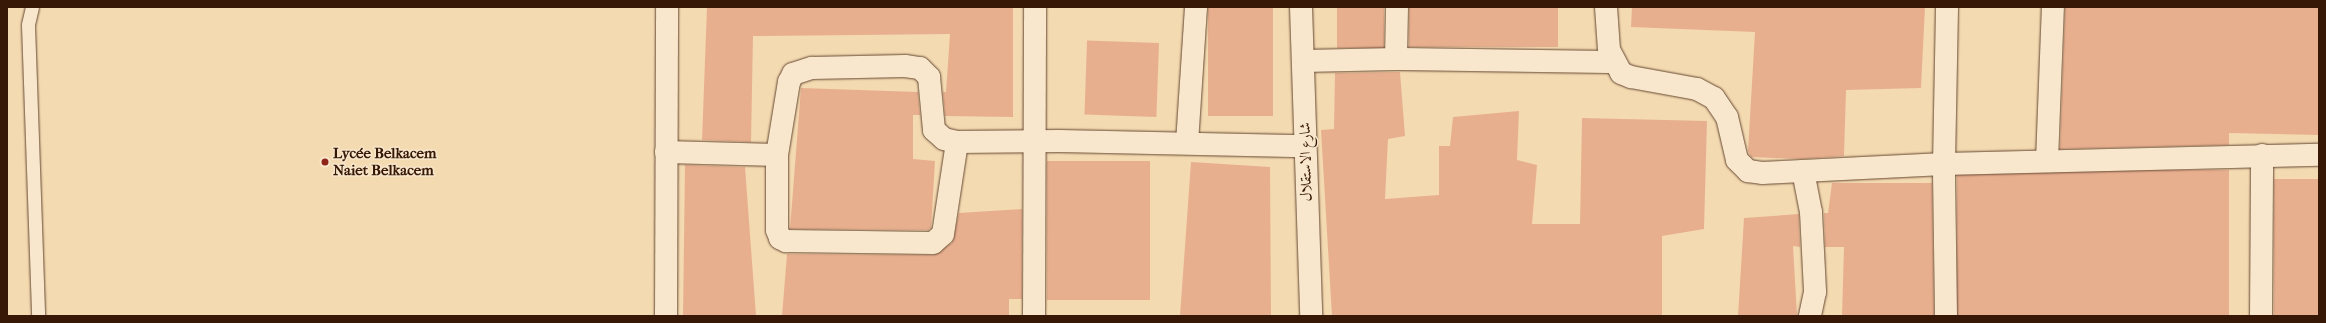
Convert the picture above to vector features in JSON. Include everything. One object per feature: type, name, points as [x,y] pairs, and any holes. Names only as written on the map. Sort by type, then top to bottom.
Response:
[{"type":"street","points":[[666,316],[667,7]]},
{"type":"street","points":[[1034,316],[1036,141],[1035,7]]},
{"type":"street","points":[[1188,143],[1196,7]]},
{"type":"street","name":"شارع الاستقلال","points":[[1301,7],[1304,61],[1305,146],[1311,316]]},
{"type":"street","points":[[1396,59],[1397,7]]},
{"type":"street","points":[[1606,7],[1609,50],[1614,62],[1621,72],[1631,77],[1697,89],[1714,98],[1727,117],[1737,160],[1748,170],[1762,173],[1944,164],[2262,155],[2319,155]]},
{"type":"street","points":[[1946,316],[1944,164],[1947,7]]},
{"type":"street","points":[[2047,161],[2053,7]]},
{"type":"street","points":[[1304,61],[1396,59],[1614,62]]},
{"type":"street","points":[[957,142],[943,234],[933,243],[786,241],[780,238],[777,230],[777,155],[788,82],[793,74],[812,68],[920,68],[929,77],[934,130],[944,139],[957,142],[1036,141],[1305,146]]},
{"type":"street","points":[[666,152],[777,155]]},
{"type":"street","points":[[2261,316],[2262,155]]},
{"type":"street","points":[[1803,171],[1811,212],[1815,292],[1810,316]]},
{"type":"lane","points":[[32,7],[28,25],[38,316]]},
{"type":"building","points":[[707,7],[1013,7],[1013,117],[945,116],[943,92],[946,92],[950,34],[753,36],[751,142],[702,140]]},
{"type":"building","points":[[1208,7],[1273,7],[1273,116],[1208,116]]},
{"type":"building","points":[[1337,7],[1384,7],[1384,48],[1337,48]]},
{"type":"building","points":[[1409,7],[1558,7],[1558,47],[1409,47]]},
{"type":"building","points":[[1632,7],[1925,7],[1921,88],[1846,90],[1844,156],[1802,159],[1751,157],[1748,151],[1755,32],[1631,27]]},
{"type":"building","points":[[2065,7],[2319,7],[2319,135],[2229,133],[2229,145],[2060,149]]},
{"type":"building","points":[[1087,40],[1159,43],[1156,117],[1084,114]]},
{"type":"building","points":[[1400,72],[1405,136],[1388,139],[1385,199],[1439,195],[1439,146],[1450,146],[1453,117],[1519,111],[1517,160],[1537,165],[1532,224],[1580,224],[1582,118],[1707,121],[1704,229],[1662,236],[1662,316],[1332,316],[1321,130],[1334,129],[1335,73]]},
{"type":"building","points":[[801,88],[918,92],[920,115],[913,115],[913,159],[935,161],[931,228],[928,230],[790,229]]},
{"type":"building","points":[[1047,161],[1150,161],[1150,300],[1047,300]]},
{"type":"building","points":[[1191,162],[1270,167],[1271,316],[1180,316]]},
{"type":"building","points":[[685,165],[745,167],[756,316],[683,316]]},
{"type":"building","points":[[1957,170],[2229,170],[2229,316],[1957,316]]},
{"type":"building","points":[[2274,179],[2319,179],[2319,316],[2274,316]]},
{"type":"building","points":[[1832,183],[1932,183],[1934,316],[1842,316],[1844,247],[1825,247],[1824,213],[1828,213]]},
{"type":"building","points":[[1022,209],[1022,299],[1009,299],[1009,316],[782,316],[787,254],[933,255],[952,243],[959,213]]},
{"type":"building","points":[[1799,214],[1800,247],[1793,246],[1797,315],[1738,316],[1744,218]]},
{"type":"place","name":"Lycée Belkacem Naiet Belkacem","points":[[325,162]]}]
